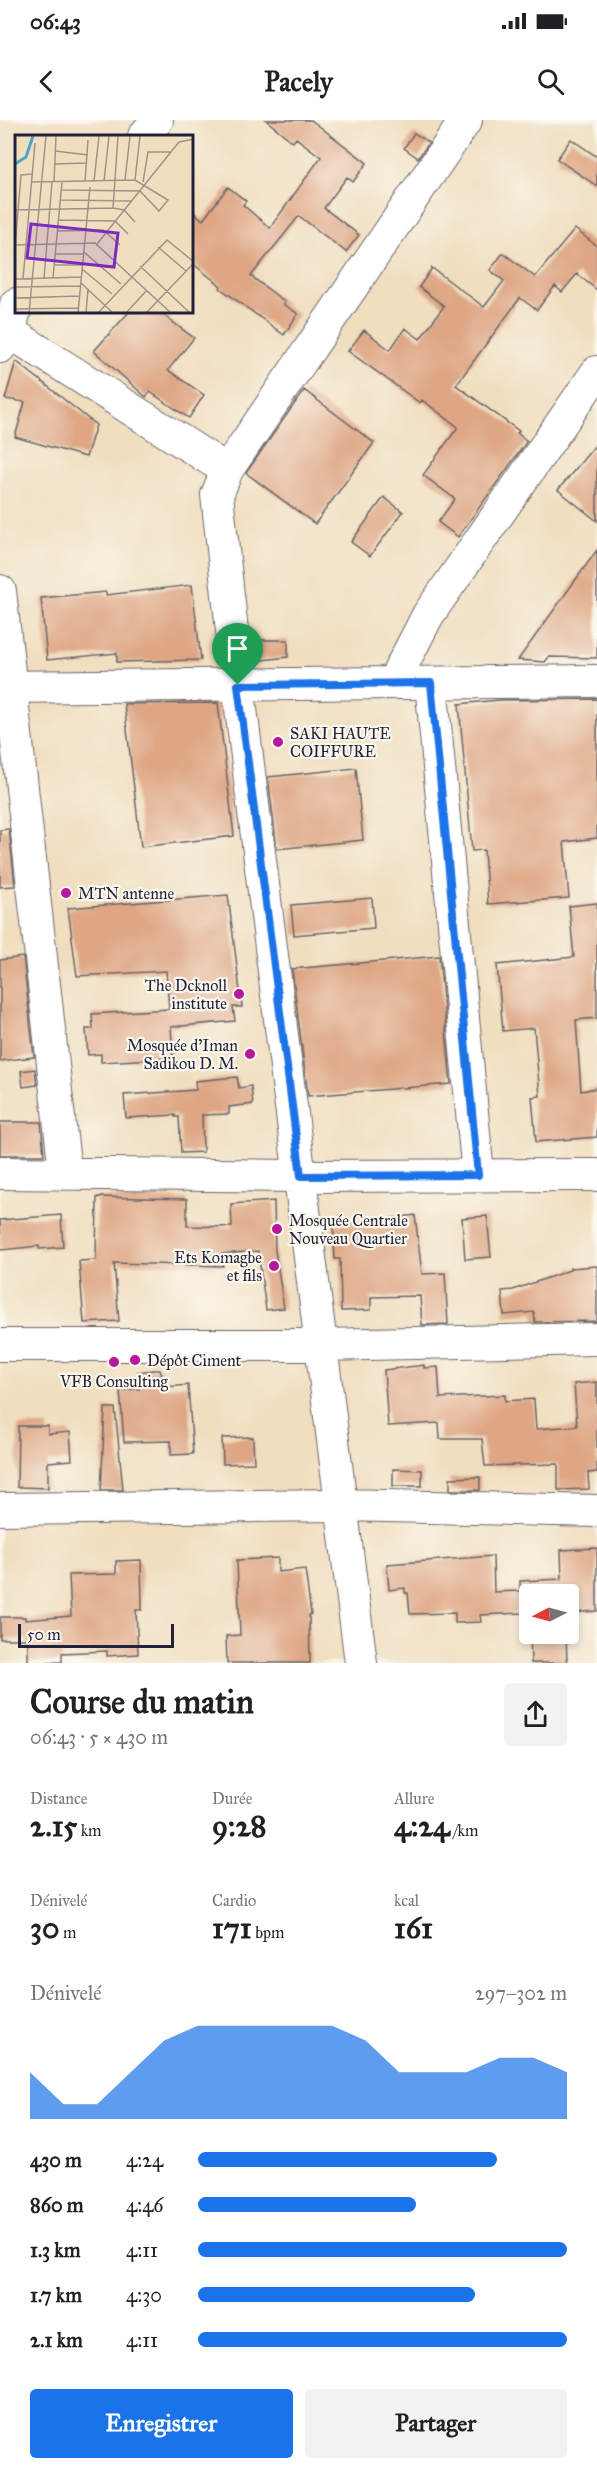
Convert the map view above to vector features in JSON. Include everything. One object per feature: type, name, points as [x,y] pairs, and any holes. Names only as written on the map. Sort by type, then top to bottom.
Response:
[{"type":"street","points":[[145,135],[157,120]]},
{"type":"street","points":[[361,1663],[238,685],[217,495],[226,470],[462,121]]},
{"type":"street","points":[[7,327],[226,470]]},
{"type":"street","points":[[393,683],[428,615],[597,372]]},
{"type":"street","points":[[0,591],[6,687],[65,1172]]},
{"type":"street","points":[[6,687],[597,681]]},
{"type":"street","points":[[431,683],[478,1175]]},
{"type":"street","points":[[0,1173],[301,1176],[597,1175]]},
{"type":"street","points":[[0,1345],[322,1345],[597,1339]]},
{"type":"street","points":[[0,1509],[342,1505],[597,1511]]},
{"type":"building","points":[[266,120],[311,120],[367,163],[353,182],[347,177],[324,208],[359,235],[346,252],[299,216],[251,276],[298,314],[284,335],[220,288],[221,286],[194,265],[194,213],[203,220],[228,187],[246,201],[243,205],[270,228],[321,157],[296,138],[293,142]]},
{"type":"building","points":[[414,133],[429,143],[418,158],[404,148]]},
{"type":"building","points":[[571,139],[597,157],[597,186],[557,159]]},
{"type":"building","points":[[575,229],[597,246],[597,290],[577,274],[562,292],[555,286],[537,310],[520,298],[456,385],[519,431],[517,433],[527,441],[458,537],[438,522],[455,499],[423,475],[458,427],[422,400],[420,403],[348,351],[364,330],[390,350],[405,328],[420,339],[444,306],[419,287],[432,268],[484,307],[504,281],[490,270],[503,253],[535,277]]},
{"type":"building","points":[[127,314],[162,314],[194,338],[168,370],[204,395],[189,418],[150,392],[146,397],[94,351]]},
{"type":"building","points":[[16,361],[96,425],[86,457],[15,437],[25,402],[5,399]]},
{"type":"building","points":[[304,390],[374,443],[315,524],[246,473]]},
{"type":"building","points":[[597,443],[597,521],[558,490]]},
{"type":"building","points":[[384,497],[403,512],[370,556],[351,542]]},
{"type":"building","points":[[597,550],[597,658],[549,657],[545,662],[518,660]]},
{"type":"building","points":[[192,585],[201,660],[117,662],[117,653],[47,660],[41,598],[106,592],[106,595]]},
{"type":"building","points":[[251,640],[288,640],[288,657],[254,661]]},
{"type":"building","points":[[597,699],[597,838],[564,842],[569,898],[488,904],[484,850],[472,851],[459,704],[499,700]]},
{"type":"building","points":[[218,703],[234,836],[141,847],[124,704]]},
{"type":"building","points":[[356,768],[363,840],[277,849],[268,777]]},
{"type":"building","points":[[9,829],[15,886],[0,887],[0,830]]},
{"type":"building","points":[[228,895],[242,1007],[233,1007],[235,1021],[171,1027],[173,1058],[101,1062],[101,1054],[88,1055],[86,1029],[93,1029],[92,1014],[169,1009],[166,971],[77,976],[68,908]]},
{"type":"building","points":[[372,898],[374,928],[294,935],[291,905]]},
{"type":"building","points":[[597,903],[597,1018],[576,1020],[581,1091],[597,1088],[597,1137],[536,1142],[532,1097],[540,1096],[534,1028],[503,1031],[497,965],[574,957],[569,906]]},
{"type":"building","points":[[439,956],[451,1084],[308,1096],[292,969]]},
{"type":"building","points":[[23,957],[34,1057],[0,1061],[0,960]]},
{"type":"building","points":[[35,1069],[37,1085],[23,1087],[21,1071]]},
{"type":"building","points":[[237,1077],[239,1088],[251,1086],[253,1104],[229,1107],[229,1114],[202,1115],[203,1152],[181,1153],[179,1117],[175,1115],[126,1118],[124,1095],[196,1090],[195,1081]]},
{"type":"building","points":[[0,1122],[41,1122],[44,1155],[0,1155]]},
{"type":"building","points":[[97,1197],[187,1199],[187,1226],[232,1227],[231,1204],[274,1201],[275,1250],[284,1308],[266,1310],[258,1251],[222,1254],[223,1266],[114,1263],[119,1321],[84,1323],[79,1261],[96,1260]]},
{"type":"building","points":[[61,1215],[63,1247],[39,1249],[39,1246],[1,1250],[0,1220]]},
{"type":"building","points":[[415,1215],[422,1274],[445,1273],[448,1324],[422,1325],[420,1296],[371,1297],[371,1310],[341,1311],[340,1259],[335,1259],[333,1224],[381,1223],[381,1220]]},
{"type":"building","points":[[487,1216],[491,1257],[465,1259],[462,1218]]},
{"type":"building","points":[[597,1266],[597,1321],[535,1322],[534,1312],[504,1315],[502,1291],[513,1290],[570,1270],[570,1268]]},
{"type":"building","points":[[424,1365],[424,1368],[438,1367],[440,1398],[505,1395],[505,1401],[534,1399],[536,1429],[577,1426],[574,1384],[597,1382],[597,1472],[588,1473],[589,1489],[558,1490],[558,1464],[485,1466],[482,1439],[440,1439],[439,1423],[388,1426],[384,1370]]},
{"type":"building","points":[[160,1370],[166,1387],[188,1385],[193,1454],[171,1455],[171,1441],[124,1442],[120,1390],[139,1389],[138,1372]]},
{"type":"building","points":[[105,1408],[115,1408],[123,1490],[101,1490]]},
{"type":"building","points":[[18,1426],[48,1426],[48,1434],[70,1432],[72,1460],[48,1462],[48,1488],[17,1487]]},
{"type":"building","points":[[253,1437],[254,1463],[223,1464],[222,1438]]},
{"type":"building","points":[[393,1469],[422,1470],[422,1486],[393,1486]]},
{"type":"building","points":[[480,1477],[480,1490],[450,1490],[450,1478]]},
{"type":"building","points":[[597,1548],[597,1611],[579,1612],[579,1584],[520,1584],[520,1581],[562,1579],[561,1550]]},
{"type":"building","points":[[493,1556],[494,1592],[519,1591],[519,1613],[480,1615],[481,1622],[455,1623],[455,1613],[410,1614],[408,1593],[405,1593],[405,1588],[389,1590],[387,1564]]},
{"type":"building","points":[[278,1558],[278,1572],[305,1569],[311,1614],[309,1615],[310,1663],[227,1663],[226,1636],[240,1635],[237,1560]]},
{"type":"building","points":[[141,1560],[142,1610],[136,1610],[138,1654],[107,1656],[107,1651],[62,1653],[62,1662],[28,1663],[28,1639],[0,1639],[0,1617],[25,1617],[25,1620],[71,1616],[69,1575],[116,1574],[116,1561]]},
{"type":"building","points":[[530,1644],[566,1644],[567,1663],[531,1663]]},
{"type":"place","name":"SAKI HAUTE COIFFURE","points":[[278,742]]},
{"type":"place","name":"MTN antenne","points":[[66,893]]},
{"type":"place","name":"The Dcknoll institute","points":[[239,994]]},
{"type":"place","name":"Mosquée d'Iman Sadikou D. M.","points":[[250,1054]]},
{"type":"place","name":"Mosquée Centrale Nouveau Quartier","points":[[277,1229]]},
{"type":"place","name":"Ets Komagbe et fils","points":[[274,1266]]},
{"type":"place","name":"Dépôt Ciment","points":[[135,1360]]},
{"type":"place","name":"VFB Consulting","points":[[114,1362]]},
{"type":"route","points":[[431,683],[478,1175],[301,1176],[238,685],[431,683]]}]
